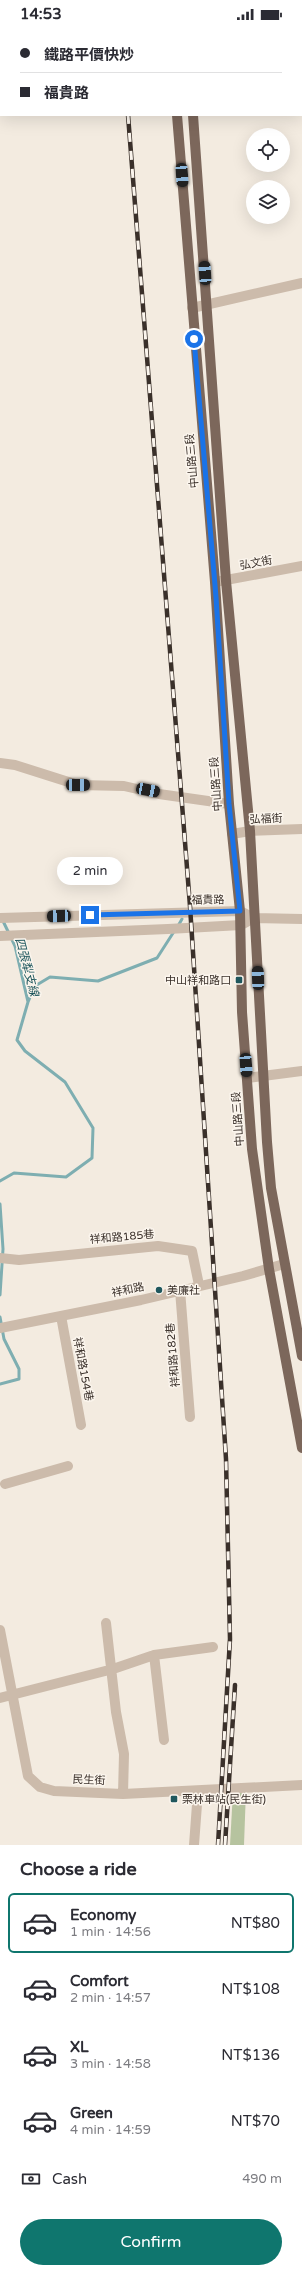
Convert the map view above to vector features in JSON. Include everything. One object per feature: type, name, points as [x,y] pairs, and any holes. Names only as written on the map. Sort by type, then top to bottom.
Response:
[{"type":"main road","name":"中山路三段","points":[[177,116],[215,582],[229,804],[241,924],[242,1012],[252,1149],[268,1268],[302,1448]]},
{"type":"main road","points":[[193,116],[226,581],[250,831],[267,1142],[271,1188],[302,1356]]},
{"type":"street","points":[[192,308],[302,283]]},
{"type":"street","name":"弘文街","points":[[215,582],[302,566]]},
{"type":"street","points":[[0,763],[15,765],[78,785],[124,786],[159,794],[229,804]]},
{"type":"street","name":"弘福街","points":[[232,834],[250,831],[302,829]]},
{"type":"street","name":"福貴路","points":[[7,918],[240,911],[254,918]]},
{"type":"street","points":[[0,936],[168,929],[241,924],[254,918],[302,919]]},
{"type":"street","points":[[247,1078],[302,1071]]},
{"type":"street","name":"祥和路185巷","points":[[2,1258],[19,1260],[158,1246],[174,1247],[192,1251],[199,1285]]},
{"type":"street","name":"祥和路","points":[[0,1328],[243,1276],[284,1264]]},
{"type":"street","name":"祥和路182巷","points":[[180,1290],[190,1417]]},
{"type":"street","name":"祥和路154巷","points":[[61,1316],[81,1425]]},
{"type":"street","points":[[4,1484],[68,1466]]},
{"type":"street","points":[[106,1623],[116,1712],[124,1754],[123,1794]]},
{"type":"street","name":"民生街","points":[[0,1630],[28,1776],[40,1787],[54,1791],[123,1794],[150,1791],[198,1791],[302,1784]]},
{"type":"street","points":[[0,1698],[112,1668],[154,1655],[213,1647]]},
{"type":"street","points":[[154,1655],[164,1740]]},
{"type":"street","points":[[194,1845],[198,1791]]},
{"type":"green space","points":[[246,1790],[244,1845],[230,1845],[233,1791]]},
{"type":"waterway","points":[[178,926],[182,919]]},
{"type":"waterway","name":"四張犁支線","points":[[0,1181],[14,1173],[66,1177],[92,1158],[93,1128],[65,1082],[25,1051],[17,1040],[28,1002],[15,946],[3,921]]},
{"type":"waterway","points":[[28,1002],[35,986],[50,977],[98,981],[157,958],[175,930]]},
{"type":"waterway","name":"四張犁支線","points":[[0,1204],[3,1249],[0,1295]]},
{"type":"waterway","name":"四張犁支線","points":[[0,1317],[4,1339],[19,1369],[19,1379],[0,1384]]},
{"type":"railway","points":[[128,116],[190,906],[226,1459],[230,1639],[218,1845]]},
{"type":"railway","points":[[225,1845],[235,1685]]},
{"type":"place","name":"中山祥和路口","points":[[239,980]]},
{"type":"place","name":"美廉社","points":[[159,1290]]},
{"type":"place","name":"栗林車站(民生街)","points":[[174,1799]]},
{"type":"route","points":[[90,915],[240,911],[229,804],[216,597],[194,339]]}]
